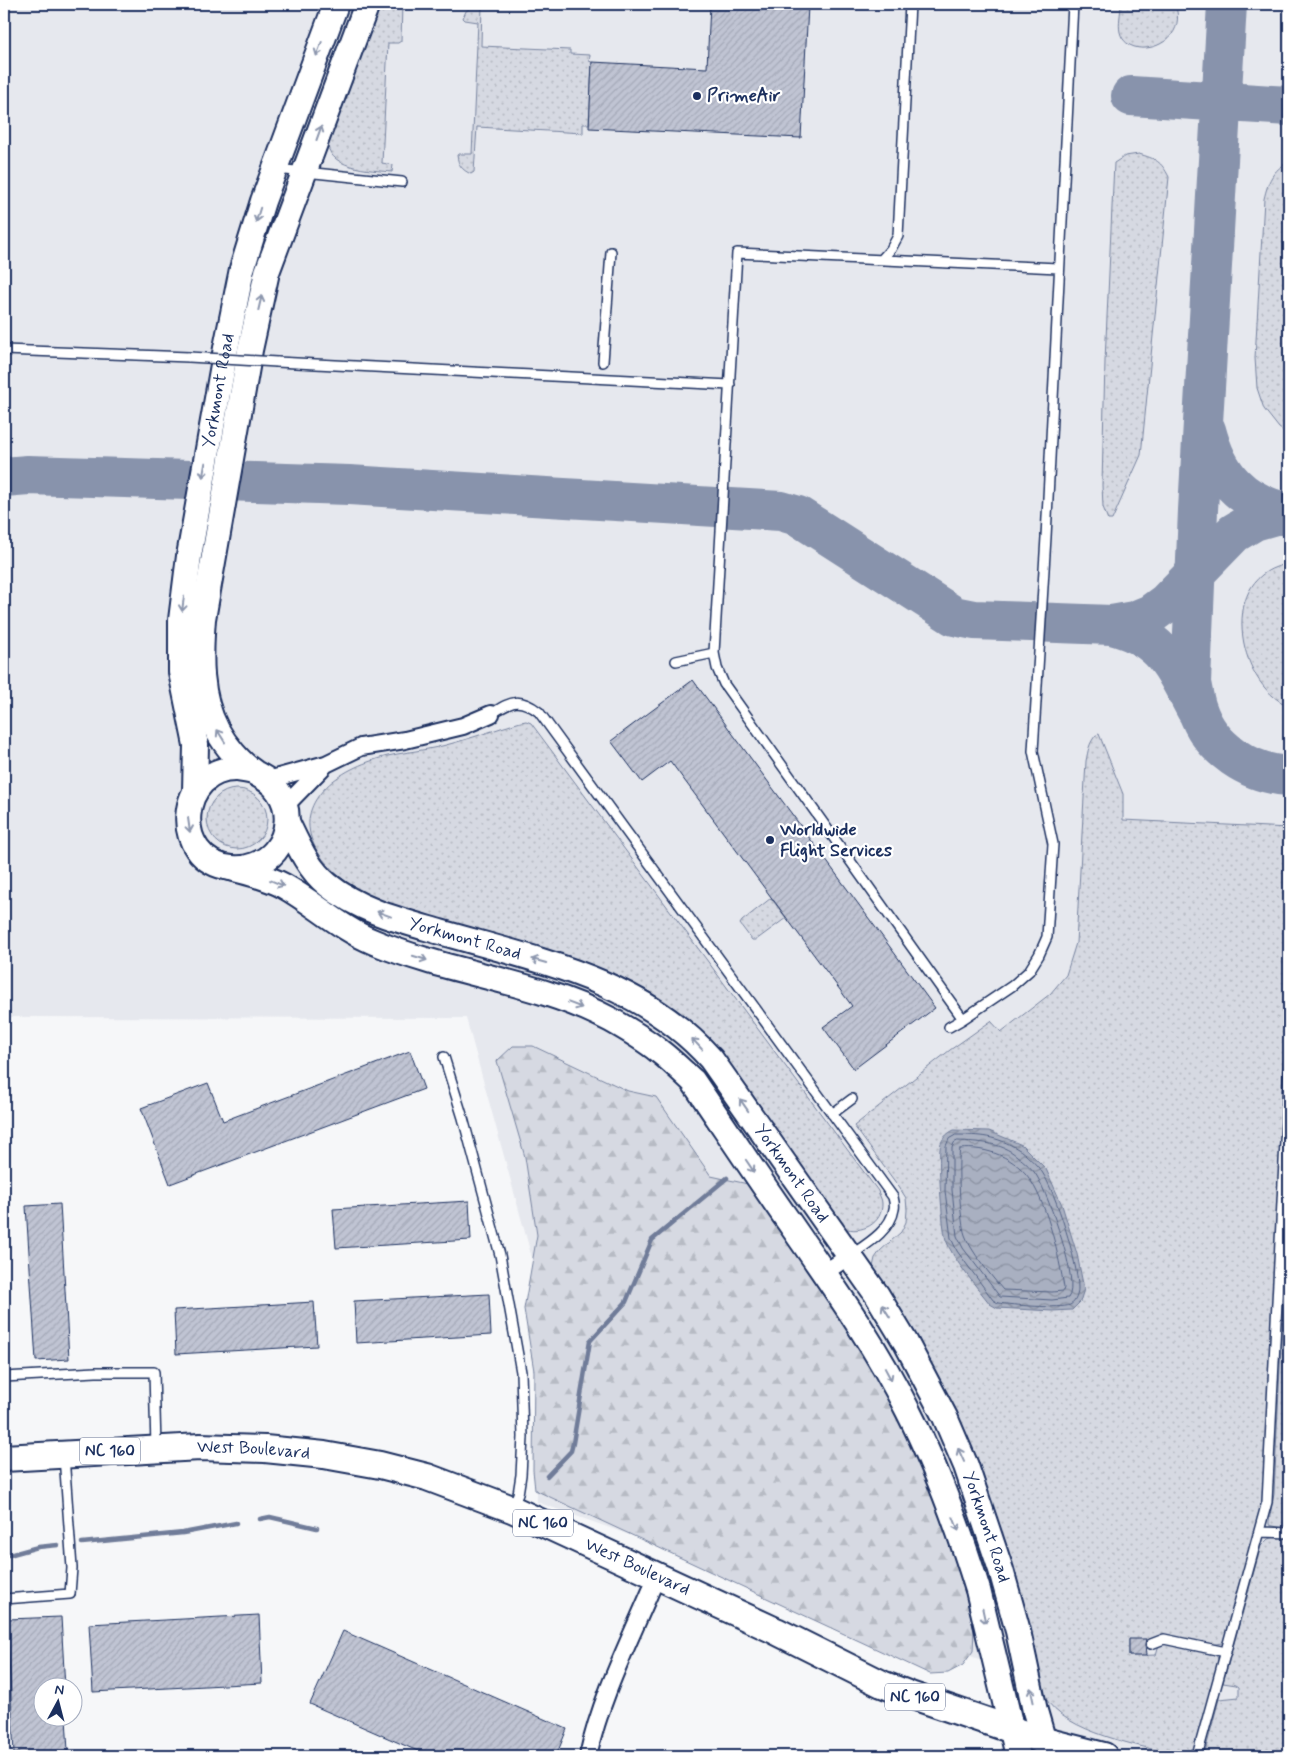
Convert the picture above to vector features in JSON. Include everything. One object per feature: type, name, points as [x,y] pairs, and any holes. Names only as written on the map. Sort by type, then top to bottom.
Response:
[{"type":"main road","name":"West Boulevard","points":[[4,1458],[200,1447],[265,1448],[324,1455],[380,1465],[427,1477],[512,1509],[776,1631],[882,1684],[1012,1730],[1047,1749],[1104,1756]]},
{"type":"street","name":"Yorkmont Road","points":[[336,4],[274,169],[242,269],[191,546],[182,610],[181,672],[196,745],[195,792],[188,807],[187,824],[192,840],[201,854],[215,864],[283,885],[340,925],[375,943],[525,988],[576,1005],[611,1020],[660,1051],[693,1081],[853,1314],[882,1362],[908,1411],[940,1481],[960,1533],[978,1590],[1018,1756]]},
{"type":"street","name":"Yorkmont Road","points":[[367,4],[267,272],[250,350],[203,619],[202,676],[210,712],[226,743],[260,776],[279,791],[286,814],[307,860],[328,885],[357,903],[405,922],[589,977],[641,1002],[679,1027],[711,1059],[877,1295],[906,1344],[944,1417],[966,1466],[1001,1570],[1018,1631],[1035,1711],[1047,1749]]},
{"type":"street","points":[[195,792],[206,780],[221,772],[237,769],[260,776],[326,764],[362,748],[463,726],[490,714]]},
{"type":"street","points":[[286,814],[326,764]]},
{"type":"street","name":"Yorkmont Road","points":[[231,868],[247,868],[262,862],[275,852],[283,838],[286,814]]},
{"type":"street","points":[[824,1273],[849,1256]]},
{"type":"street","points":[[588,1756],[591,1739],[610,1688],[657,1576]]},
{"type":"lane","points":[[881,260],[891,249],[898,236],[910,4]]},
{"type":"lane","points":[[949,1027],[1012,986],[1029,971],[1039,956],[1047,937],[1053,844],[1033,751],[1046,537],[1058,268],[1073,4]]},
{"type":"lane","points":[[274,169],[402,182]]},
{"type":"lane","points":[[603,362],[611,252]]},
{"type":"lane","points":[[963,1019],[724,684],[717,668],[714,653],[737,253],[1058,268]]},
{"type":"lane","points":[[4,350],[189,357],[730,385]]},
{"type":"lane","points":[[676,661],[714,653]]},
{"type":"lane","points":[[490,714],[511,702],[520,701],[529,704],[539,712],[893,1197],[894,1209],[889,1223],[877,1236],[849,1256]]},
{"type":"lane","points":[[444,1057],[463,1118],[500,1255],[521,1372],[523,1436],[521,1475],[518,1494],[512,1509]]},
{"type":"lane","points":[[1197,1756],[1267,1502],[1270,1476],[1289,1062]]},
{"type":"lane","points":[[832,1114],[852,1099]]},
{"type":"lane","points":[[4,1377],[96,1372],[154,1372],[156,1449]]},
{"type":"lane","points":[[4,1599],[70,1594],[72,1568],[64,1454]]},
{"type":"lane","points":[[1260,1532],[1289,1533]]},
{"type":"lane","points":[[1151,1644],[1164,1639],[1226,1652]]},
{"type":"shaded area","points":[[4,4],[1289,4],[1289,1756],[1051,1756],[1021,1674],[537,1502],[540,1287],[466,1018],[4,1017]]},
{"type":"green space","points":[[378,4],[402,4],[401,41],[398,43],[388,43],[382,163],[393,165],[392,172],[361,169],[341,162],[333,157],[329,149],[328,139]]},
{"type":"green space","points":[[476,4],[482,4],[481,46],[570,50],[570,54],[590,55],[589,61],[592,62],[589,124],[583,124],[583,133],[477,127],[474,172],[471,174],[461,167],[457,155],[472,154],[478,22],[463,18],[466,11]]},
{"type":"green space","points":[[1121,4],[1175,4],[1178,19],[1174,31],[1166,40],[1156,46],[1134,47],[1125,41],[1120,32]]},
{"type":"green space","points":[[1139,154],[1157,161],[1169,177],[1141,455],[1112,520],[1108,520],[1103,507],[1102,485],[1105,361],[1114,163],[1125,156]]},
{"type":"green space","points":[[1289,162],[1289,435],[1279,428],[1264,409],[1257,388],[1255,358],[1264,199],[1272,177],[1278,169]]},
{"type":"green space","points":[[1289,564],[1289,706],[1271,694],[1256,676],[1247,654],[1242,630],[1244,607],[1251,587],[1266,572]]},
{"type":"green space","points":[[526,721],[531,723],[878,1191],[882,1202],[881,1210],[879,1217],[870,1226],[857,1230],[844,1228],[664,1008],[366,895],[336,873],[315,847],[310,831],[310,816],[314,802],[336,779],[351,769],[378,759],[446,745]]},
{"type":"green space","points":[[1099,734],[1123,794],[1123,820],[1289,828],[1289,997],[1265,1493],[1260,1519],[1225,1639],[1222,1643],[1210,1645],[1163,1635],[1153,1639],[1129,1640],[1129,1656],[1156,1655],[1161,1643],[1209,1652],[1217,1657],[1219,1663],[1195,1749],[1192,1748],[1190,1756],[1180,1756],[1126,1742],[1086,1729],[1069,1720],[1055,1709],[1045,1697],[1036,1674],[1026,1630],[875,1277],[873,1267],[875,1258],[901,1232],[906,1222],[906,1198],[854,1126],[950,1050],[991,1021],[1001,1032],[1050,994],[1066,975],[1076,943],[1086,761],[1089,747],[1096,735]]},
{"type":"green space","points":[[237,789],[254,794],[262,802],[267,819],[262,836],[254,844],[237,849],[220,844],[212,836],[207,819],[212,802],[220,794]]},
{"type":"green space","points":[[771,898],[786,918],[756,940],[752,940],[740,924]]},
{"type":"green space","points":[[513,1046],[533,1046],[628,1091],[656,1097],[711,1176],[748,1184],[875,1370],[916,1452],[953,1542],[974,1630],[973,1651],[963,1665],[948,1673],[930,1674],[535,1490],[533,1470],[534,1371],[524,1309],[537,1235],[525,1157],[497,1061]]},
{"type":"green space","points":[[1289,1181],[1289,1528],[1269,1525],[1269,1521],[1274,1494]]},
{"type":"green space","points":[[1289,1537],[1289,1756],[1207,1756],[1208,1753],[1205,1752],[1219,1699],[1239,1697],[1239,1687],[1223,1683],[1261,1546],[1268,1539]]},
{"type":"water","points":[[954,1130],[989,1131],[1022,1145],[1046,1169],[1062,1205],[1077,1254],[1084,1289],[1080,1302],[1072,1310],[1052,1311],[997,1308],[990,1304],[960,1265],[946,1240],[940,1176],[941,1143],[946,1135]]},
{"type":"building","name":"PrimeAir","points":[[710,4],[808,6],[801,138],[589,128],[592,62],[707,68]]},
{"type":"building","name":"Worldwide Flight Services","points":[[693,680],[935,1008],[854,1069],[823,1027],[852,1006],[670,761],[642,782],[611,741]]},
{"type":"building","points":[[410,1051],[424,1089],[170,1184],[141,1108],[208,1083],[223,1121]]},
{"type":"building","points":[[469,1201],[471,1240],[336,1248],[333,1209]]},
{"type":"building","points":[[60,1204],[69,1359],[36,1361],[26,1206]]},
{"type":"building","points":[[489,1294],[491,1335],[356,1343],[354,1301]]},
{"type":"building","points":[[314,1302],[317,1346],[176,1354],[174,1310]]},
{"type":"building","points":[[259,1615],[262,1683],[93,1692],[89,1624]]},
{"type":"building","points":[[61,1617],[64,1678],[32,1678],[32,1728],[67,1728],[68,1751],[14,1754],[7,1619]]},
{"type":"building","points":[[343,1631],[567,1729],[556,1756],[429,1756],[310,1704]]},
{"type":"building","points":[[1129,1639],[1146,1639],[1146,1656],[1129,1656]]},
{"type":"waterway","points":[[547,1476],[571,1451],[590,1341],[626,1302],[652,1240],[727,1178]]},
{"type":"waterway","points":[[260,1519],[270,1517],[317,1528]]},
{"type":"waterway","points":[[82,1543],[183,1533],[236,1523]]},
{"type":"waterway","points":[[4,1554],[9,1555],[38,1547],[58,1545]]},
{"type":"taxiway","points":[[1227,4],[1198,510],[1191,683],[1196,706],[1203,723],[1211,736],[1222,747],[1233,757],[1246,764],[1274,774],[1289,776]]},
{"type":"taxiway","points":[[1131,96],[1289,106]]},
{"type":"taxiway","points":[[1206,430],[1217,461],[1234,485],[1257,502],[1289,513]]},
{"type":"taxiway","points":[[4,477],[28,475],[349,485],[781,511],[798,516],[954,616],[974,620],[1112,625],[1130,631],[1144,638],[1165,656],[1197,711]]},
{"type":"taxiway","points":[[1112,625],[1134,621],[1151,614],[1166,603],[1234,533],[1254,521],[1275,515],[1289,515]]},
{"type":"place","name":"PrimeAir","points":[[697,96]]},
{"type":"place","name":"Worldwide Flight Services","points":[[770,840]]}]
